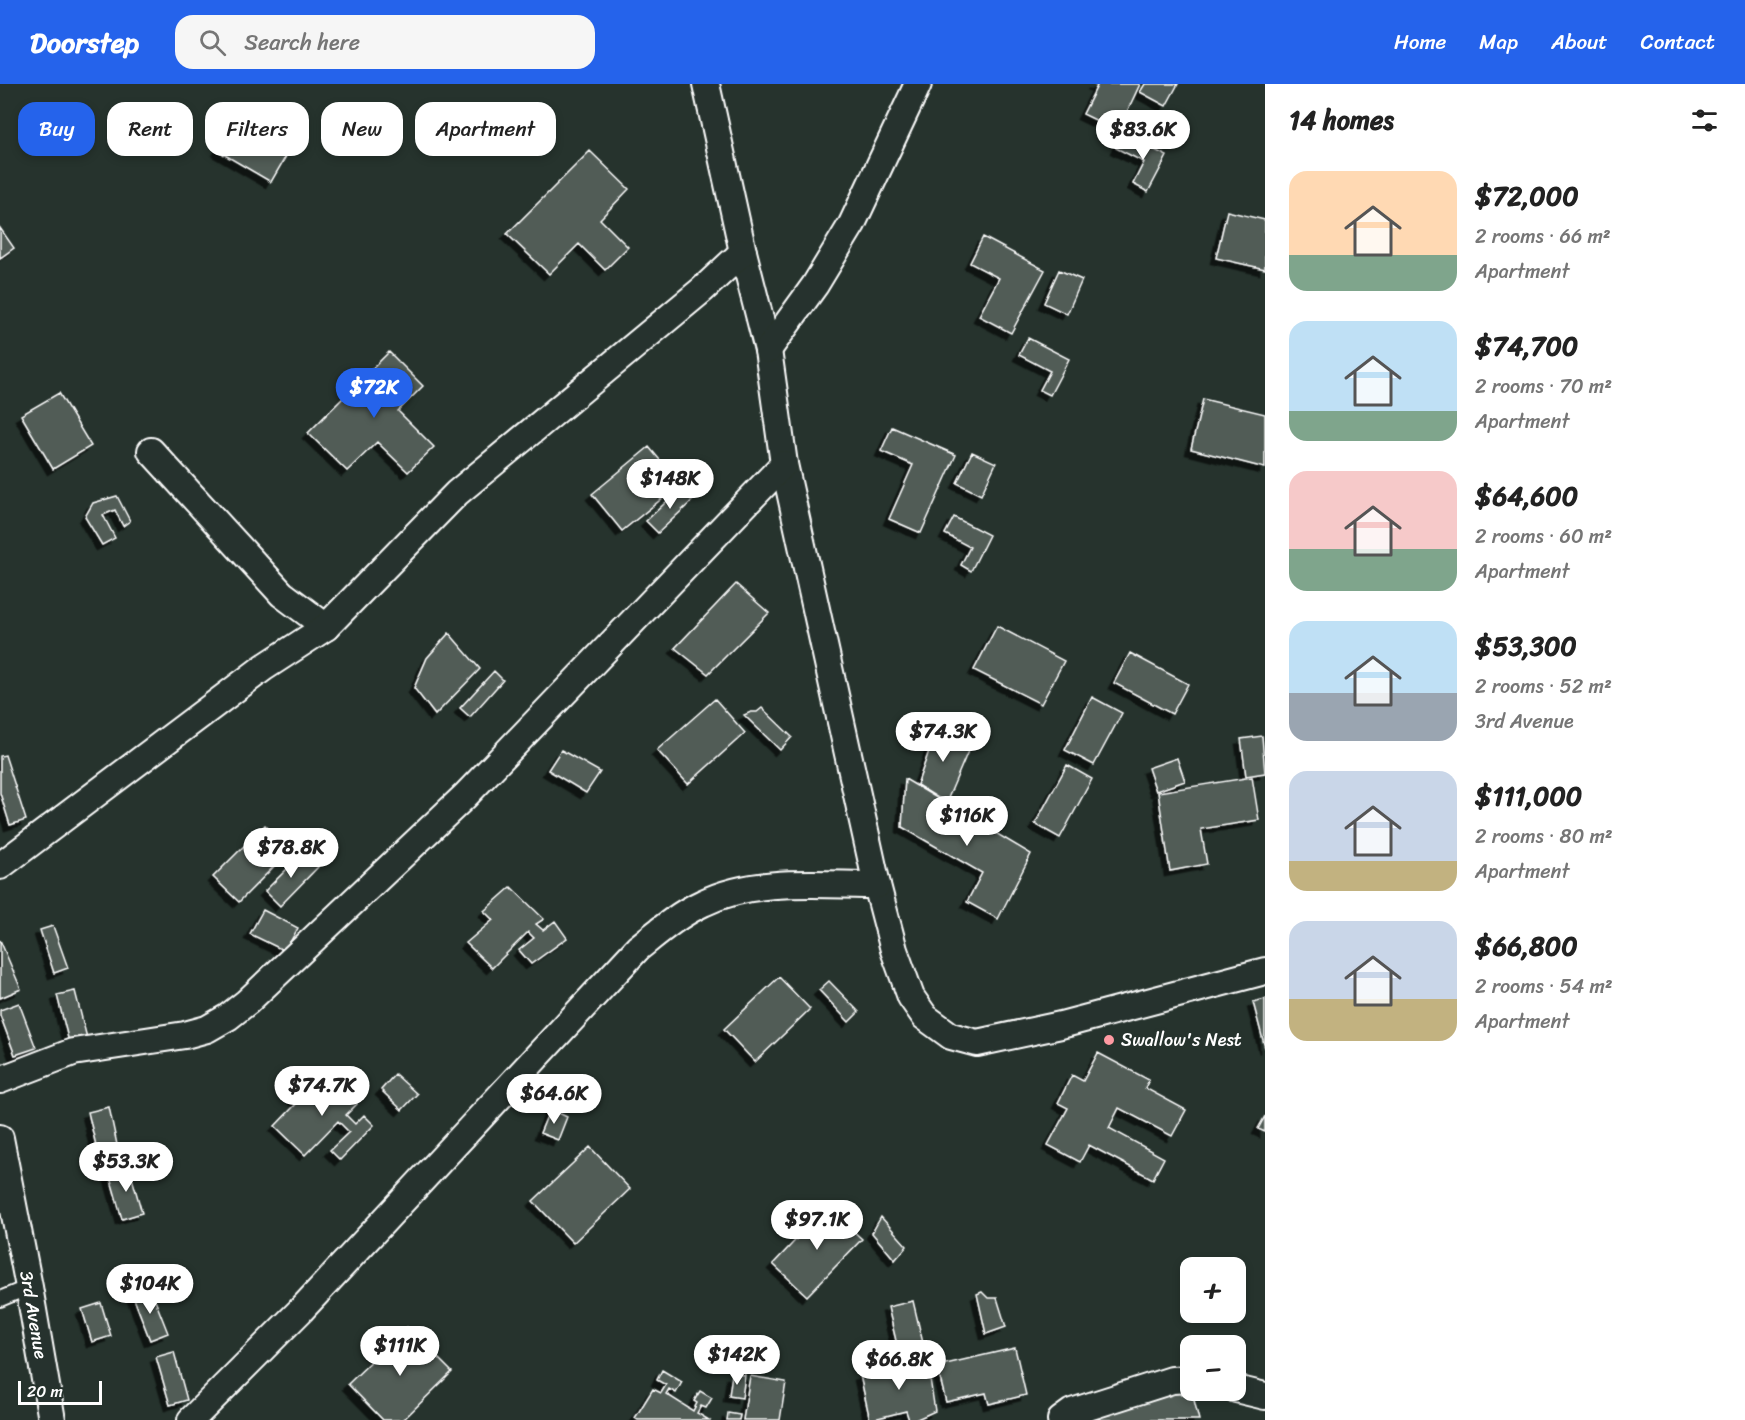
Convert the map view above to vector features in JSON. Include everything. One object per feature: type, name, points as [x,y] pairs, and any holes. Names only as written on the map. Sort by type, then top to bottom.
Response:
[{"type":"street","points":[[706,84],[743,252],[768,350],[784,464],[877,885],[894,950],[911,997],[926,1017],[951,1036],[978,1043],[1061,1025],[1265,971]]},
{"type":"street","points":[[768,350],[815,285],[852,224],[918,84]]},
{"type":"street","points":[[0,866],[263,668],[326,627],[457,493],[702,290],[743,252]]},
{"type":"street","points":[[151,451],[282,594],[326,627]]},
{"type":"street","points":[[0,1080],[73,1052],[185,1035],[207,1029],[228,1017],[247,1002],[465,796],[784,464]]},
{"type":"street","points":[[191,1420],[308,1302],[638,948],[666,925],[702,903],[735,891],[768,885],[877,885]]},
{"type":"street","name":"3rd Avenue","points":[[0,1138],[52,1420]]},
{"type":"street","points":[[1061,1420],[1072,1412],[1172,1380],[1180,1380]]},
{"type":"street","points":[[1246,1391],[1265,1396]]},
{"type":"lane","points":[[0,1299],[29,1287]]},
{"type":"building","points":[[1093,84],[1140,84],[1118,131],[1083,114],[1097,86]]},
{"type":"building","points":[[1145,84],[1178,84],[1166,106],[1140,92]]},
{"type":"building","points":[[1123,134],[1167,156],[1148,192],[1133,184],[1144,162],[1116,148]]},
{"type":"building","points":[[590,151],[629,189],[600,219],[628,247],[605,270],[579,244],[549,274],[507,234]]},
{"type":"building","points":[[227,156],[286,156],[271,182]]},
{"type":"building","points":[[1227,211],[1265,220],[1265,269],[1216,258]]},
{"type":"building","points":[[0,228],[14,248],[0,258]]},
{"type":"building","points":[[983,237],[1045,270],[1011,333],[979,316],[999,278],[970,263]]},
{"type":"building","points":[[1059,270],[1082,280],[1067,314],[1044,303]]},
{"type":"building","points":[[1028,338],[1069,359],[1050,395],[1040,390],[1050,371],[1019,355]]},
{"type":"building","points":[[389,352],[423,386],[398,411],[434,447],[408,472],[377,442],[347,471],[308,433]]},
{"type":"building","points":[[59,393],[91,446],[53,469],[21,415]]},
{"type":"building","points":[[1203,399],[1265,414],[1265,468],[1191,449]]},
{"type":"building","points":[[892,427],[956,455],[921,533],[889,519],[913,465],[881,451]]},
{"type":"building","points":[[649,447],[680,484],[622,531],[592,494]]},
{"type":"building","points":[[972,452],[996,463],[981,495],[957,483]]},
{"type":"building","points":[[682,487],[694,499],[658,533],[646,521]]},
{"type":"building","points":[[117,496],[130,521],[123,526],[115,510],[103,515],[115,538],[102,545],[85,517],[93,503]]},
{"type":"building","points":[[954,517],[989,535],[971,571],[961,565],[970,547],[945,534]]},
{"type":"building","points":[[736,584],[769,613],[708,674],[675,648]]},
{"type":"building","points":[[997,626],[1064,661],[1041,704],[974,670]]},
{"type":"building","points":[[449,633],[480,669],[435,715],[414,688],[427,658]]},
{"type":"building","points":[[1130,653],[1188,684],[1172,714],[1114,683]]},
{"type":"building","points":[[494,671],[503,680],[470,717],[460,708]]},
{"type":"building","points":[[1092,697],[1122,713],[1094,765],[1065,750]]},
{"type":"building","points":[[715,699],[745,733],[688,784],[657,750]]},
{"type":"building","points":[[762,708],[792,737],[780,750],[744,715],[757,712]]},
{"type":"building","points":[[939,723],[971,744],[946,803],[917,785]]},
{"type":"building","points":[[1262,736],[1265,773],[1246,776],[1241,739]]},
{"type":"building","points":[[561,750],[600,772],[586,793],[548,770]]},
{"type":"building","points":[[5,755],[26,820],[10,825],[0,793],[0,756]]},
{"type":"building","points":[[1177,758],[1185,781],[1156,791],[1148,768]]},
{"type":"building","points":[[1067,765],[1092,779],[1060,838],[1035,824]]},
{"type":"building","points":[[1252,777],[1259,820],[1201,829],[1207,864],[1170,871],[1158,792]]},
{"type":"building","points":[[905,779],[1031,854],[998,919],[967,902],[982,873],[902,827]]},
{"type":"building","points":[[265,825],[290,850],[239,902],[213,877]]},
{"type":"building","points":[[303,853],[318,867],[280,906],[265,891]]},
{"type":"building","points":[[511,887],[544,919],[536,924],[543,930],[555,921],[567,938],[531,964],[519,950],[534,938],[528,932],[492,968],[466,943],[493,920],[484,911]]},
{"type":"building","points":[[263,910],[298,928],[285,951],[250,934]]},
{"type":"building","points":[[53,926],[68,968],[54,973],[40,930]]},
{"type":"building","points":[[0,940],[21,989],[0,998]]},
{"type":"building","points":[[779,977],[810,1009],[755,1062],[724,1029]]},
{"type":"building","points":[[829,981],[859,1012],[849,1022],[819,990]]},
{"type":"building","points":[[75,991],[87,1038],[69,1042],[57,995]]},
{"type":"building","points":[[1265,999],[1265,1048],[1253,1002]]},
{"type":"building","points":[[19,1003],[36,1048],[15,1055],[0,1010]]},
{"type":"building","points":[[1098,1053],[1149,1080],[1145,1088],[1186,1110],[1172,1136],[1119,1108],[1109,1128],[1164,1158],[1153,1179],[1089,1145],[1080,1162],[1048,1145],[1068,1108],[1058,1103],[1072,1075],[1083,1081]]},
{"type":"building","points":[[322,1070],[357,1104],[346,1115],[355,1124],[364,1115],[374,1125],[340,1160],[330,1150],[349,1132],[338,1121],[305,1155],[275,1126],[298,1102],[294,1099]]},
{"type":"building","points":[[395,1074],[417,1094],[402,1110],[381,1090]]},
{"type":"building","points":[[109,1107],[119,1154],[99,1158],[88,1112]]},
{"type":"building","points":[[550,1109],[567,1117],[558,1140],[540,1133]]},
{"type":"building","points":[[1265,1116],[1265,1132],[1258,1129]]},
{"type":"building","points":[[590,1147],[630,1189],[573,1243],[533,1201]]},
{"type":"building","points":[[129,1167],[142,1213],[122,1219],[109,1173]]},
{"type":"building","points":[[827,1207],[862,1239],[807,1296],[773,1264]]},
{"type":"building","points":[[881,1217],[907,1246],[895,1260],[872,1233]]},
{"type":"building","points":[[151,1290],[168,1333],[150,1340],[133,1296]]},
{"type":"building","points":[[982,1292],[988,1298],[997,1298],[1006,1327],[986,1334],[977,1294]]},
{"type":"building","points":[[913,1301],[923,1343],[898,1349],[888,1307]]},
{"type":"building","points":[[101,1303],[111,1336],[92,1342],[82,1309]]},
{"type":"building","points":[[407,1327],[452,1372],[403,1420],[383,1420],[348,1384]]},
{"type":"building","points":[[1015,1348],[1026,1395],[989,1404],[986,1393],[946,1402],[937,1366]]},
{"type":"building","points":[[174,1352],[187,1400],[170,1405],[156,1357]]},
{"type":"building","points":[[927,1359],[935,1411],[915,1420],[909,1420],[906,1411],[870,1420],[860,1375]]},
{"type":"building","points":[[662,1370],[682,1382],[676,1393],[669,1389],[666,1394],[693,1411],[697,1403],[694,1401],[700,1391],[712,1398],[706,1408],[701,1406],[697,1413],[709,1420],[638,1420],[635,1418],[653,1389],[661,1393],[666,1385],[657,1380]]},
{"type":"building","points":[[732,1374],[745,1375],[742,1398],[729,1396]]},
{"type":"building","points":[[750,1376],[786,1382],[780,1420],[743,1420]]},
{"type":"building","points":[[1180,1391],[1180,1401],[1194,1401],[1199,1420],[1075,1420]]},
{"type":"building","points":[[728,1413],[740,1415],[739,1420],[727,1420]]},
{"type":"place","name":"Swallow's Nest","points":[[1109,1040]]}]
